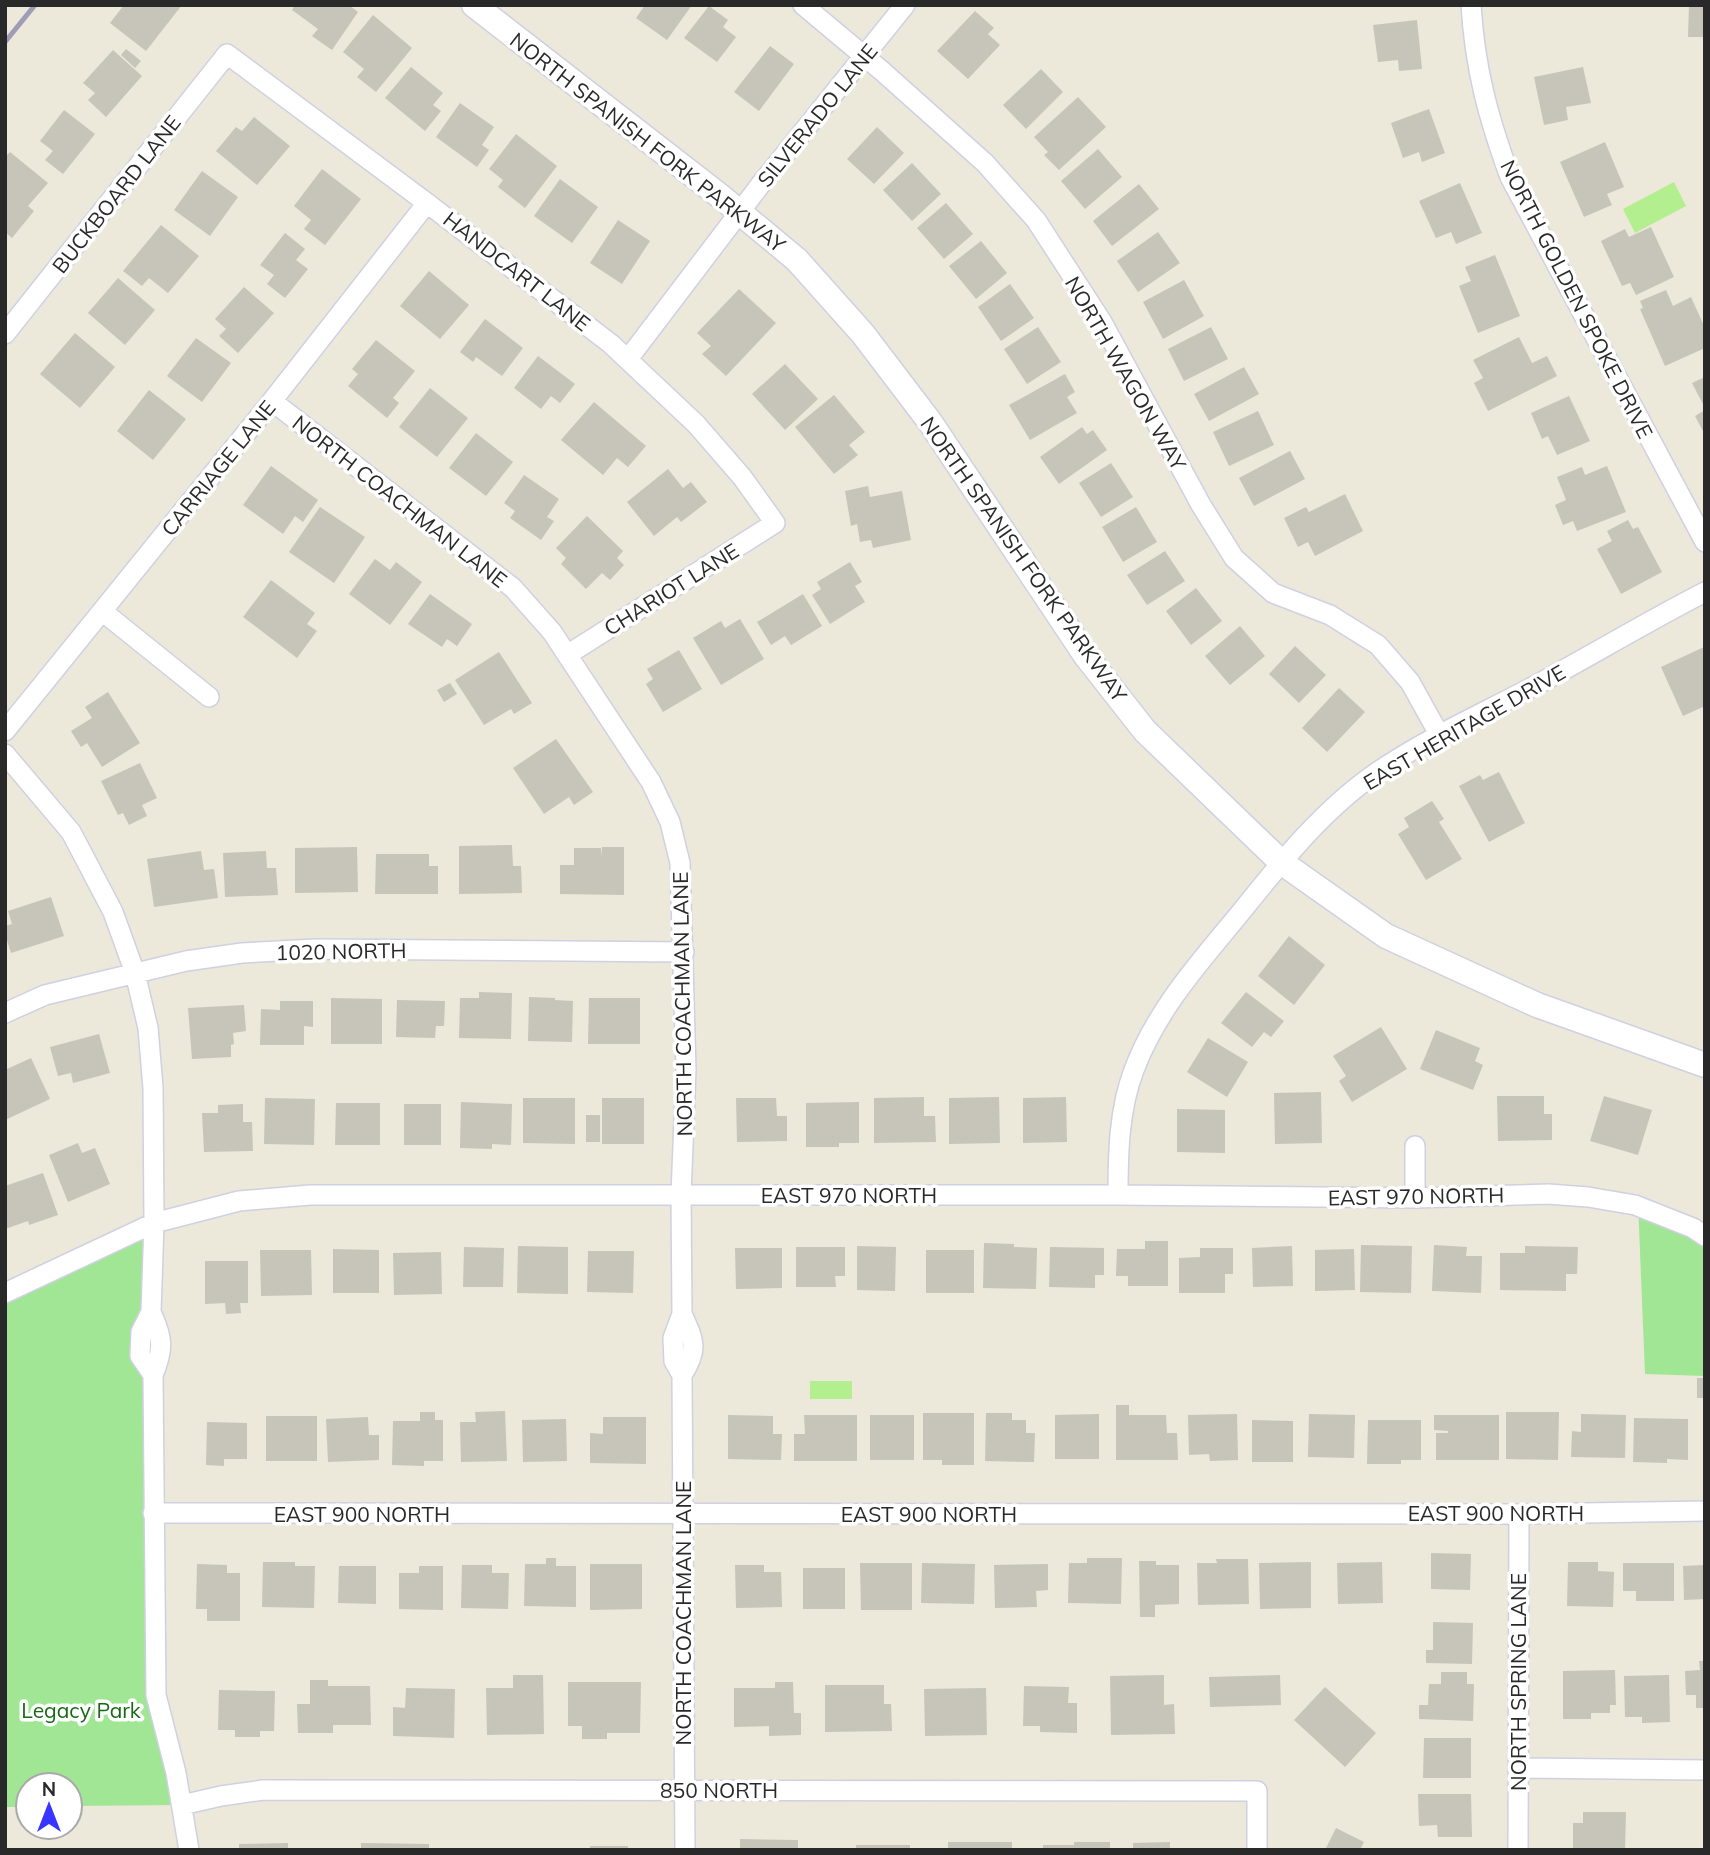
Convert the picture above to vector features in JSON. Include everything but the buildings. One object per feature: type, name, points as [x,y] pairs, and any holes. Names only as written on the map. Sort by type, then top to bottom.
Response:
[{"type":"street","name":"NORTH SPANISH FORK PARKWAY","points":[[474,5],[740,212],[797,260],[863,334],[930,422],[1086,656],[1145,731],[1281,862],[1386,936],[1537,1004],[1705,1065]]},
{"type":"street","name":"NORTH WAGON WAY","points":[[803,5],[985,163],[1036,219],[1102,322],[1201,505],[1234,558],[1273,593],[1330,615],[1378,645],[1410,682],[1440,736]]},
{"type":"street","name":"SILVERADO LANE","points":[[628,359],[740,212],[905,5]]},
{"type":"street","name":"NORTH GOLDEN SPOKE DRIVE","points":[[1471,5],[1478,71],[1490,123],[1510,177],[1705,542]]},
{"type":"street","name":"HANDCART LANE","points":[[227,54],[427,203],[628,359],[695,424],[742,477],[775,523]]},
{"type":"street","name":"BUCKBOARD LANE","points":[[5,334],[227,54]]},
{"type":"street","name":"CARRIAGE LANE","points":[[5,731],[272,401],[427,203]]},
{"type":"street","name":"NORTH COACHMAN LANE","points":[[272,401],[513,588],[552,632],[651,782],[670,822],[680,863],[686,1069],[681,1195],[682,1314],[673,1338],[674,1361],[682,1375],[685,1850]]},
{"type":"street","name":"CHARIOT LANE","points":[[567,655],[775,523]]},
{"type":"street","name":"EAST HERITAGE DRIVE","points":[[1118,1195],[1122,1116],[1134,1070],[1155,1024],[1178,989],[1281,862],[1339,803],[1376,773],[1705,592]]},
{"type":"street","points":[[102,611],[209,697]]},
{"type":"street","points":[[5,754],[71,832],[113,912],[135,973],[148,1028],[152,1076],[154,1223],[151,1312],[141,1332],[141,1356],[153,1375],[156,1695],[182,1805],[188,1850]]},
{"type":"street","name":"1020 NORTH","points":[[5,1013],[45,995],[186,961],[242,953],[316,949],[684,952]]},
{"type":"street","points":[[1415,1146],[1415,1198]]},
{"type":"street","name":"EAST 970 NORTH","points":[[5,1293],[154,1223],[239,1201],[310,1195],[1118,1195],[1415,1198],[1548,1194],[1588,1197],[1636,1206],[1693,1228],[1705,1236]]},
{"type":"street","name":"EAST 900 NORTH","points":[[153,1513],[1518,1514],[1705,1511]]},
{"type":"street","name":"NORTH SPRING LANE","points":[[1518,1514],[1518,1850]]},
{"type":"street","points":[[1518,1768],[1704,1770]]},
{"type":"street","name":"850 NORTH","points":[[182,1805],[263,1790],[1257,1791],[1257,1850]]},
{"type":"green space","points":[[1674,182],[1686,206],[1635,233],[1623,209]]},
{"type":"green space","points":[[1638,1202],[1705,1238],[1705,1376],[1645,1374]]},
{"type":"green space","name":"Legacy Park","points":[[154,1223],[156,1695],[182,1805],[84,1806],[84,1771],[14,1771],[14,1807],[5,1807],[5,1293]]},
{"type":"green space","points":[[810,1381],[852,1381],[852,1399],[810,1399]]},
{"type":"railway","points":[[5,42],[35,5]]}]
